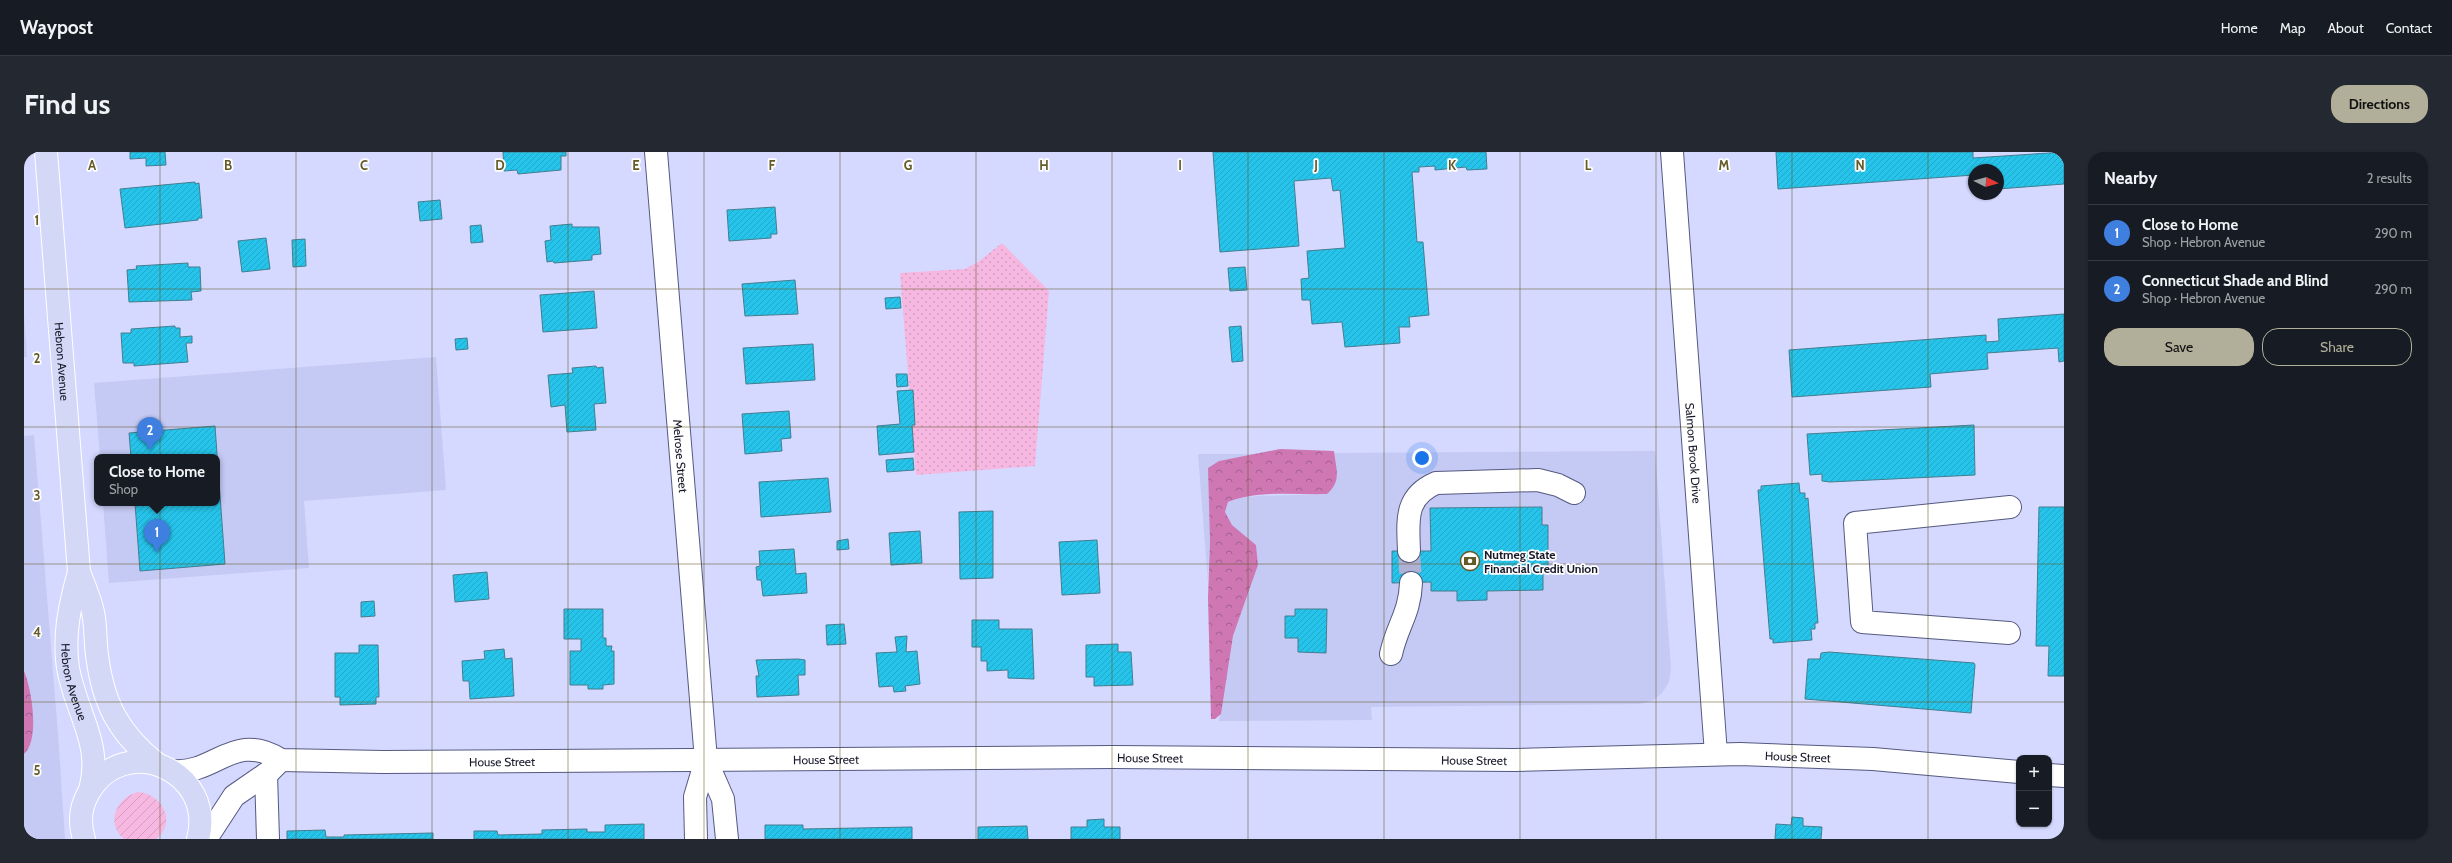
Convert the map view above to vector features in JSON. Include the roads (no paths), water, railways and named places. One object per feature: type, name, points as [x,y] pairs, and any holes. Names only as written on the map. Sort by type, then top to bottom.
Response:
[{"type":"main road","name":"Hebron Avenue","points":[[46,152],[79,572],[92,609],[100,676],[112,712],[123,732],[138,750],[185,782],[198,804],[200,821],[198,839]]},
{"type":"main road","name":"Hebron Avenue","points":[[79,572],[68,613],[66,646],[73,689],[93,746],[95,761],[90,790]]},
{"type":"main road","points":[[84,839],[81,814],[90,790],[101,777],[115,768],[131,762],[164,768]]},
{"type":"street","name":"Melrose Street","points":[[656,152],[706,760]]},
{"type":"street","name":"Salmon Brook Drive","points":[[1672,152],[1716,754]]},
{"type":"street","points":[[1409,551],[1408,519],[1413,501],[1422,489],[1436,483],[1538,480],[1558,485],[1574,493]]},
{"type":"street","points":[[2009,633],[1862,622],[1855,523],[2010,507]]},
{"type":"street","points":[[1391,654],[1398,629],[1408,610],[1411,583]]},
{"type":"street","name":"House Street","points":[[164,768],[194,768],[246,749],[264,751],[274,767],[415,762],[1113,757],[1515,760],[1716,754],[1824,756],[2016,772]]},
{"type":"street","points":[[696,839],[695,797],[706,760]]},
{"type":"street","points":[[706,760],[723,799],[727,839]]},
{"type":"street","points":[[206,839],[234,796],[274,767]]},
{"type":"street","points":[[268,839],[274,767]]},
{"type":"street","points":[[2052,774],[2064,776]]},
{"type":"tunnel","points":[[1409,551],[1411,583]]},
{"type":"place","name":"Connecticut Shade and Blind","points":[[150,450]]},
{"type":"place","name":"Close to Home","points":[[157,552]]},
{"type":"place","name":"Nutmeg State Financial Credit Union","points":[[1470,561]]}]
